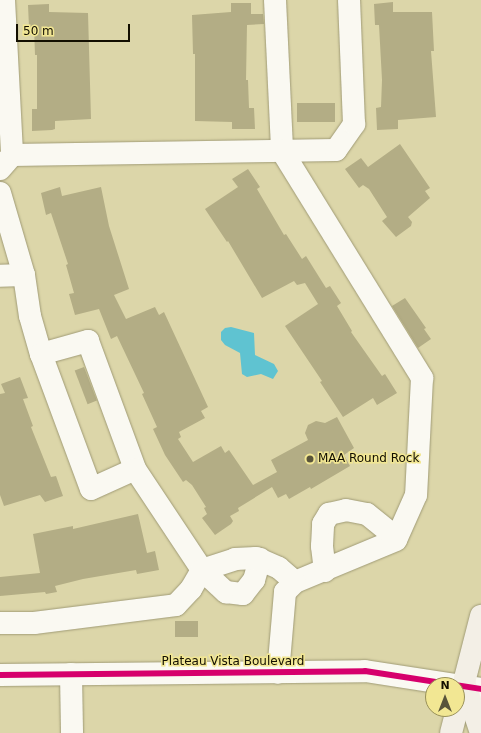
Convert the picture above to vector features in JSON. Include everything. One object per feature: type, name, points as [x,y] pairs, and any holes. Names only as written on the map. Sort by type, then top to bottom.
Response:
[{"type":"main road","points":[[481,616],[476,686],[481,733]]},
{"type":"main road","points":[[451,733],[476,686]]},
{"type":"street","points":[[4,0],[6,162],[336,150],[354,124],[349,0]]},
{"type":"street","points":[[275,0],[282,151],[422,378],[416,494],[396,538],[290,587]]},
{"type":"street","points":[[0,193],[24,275],[30,316],[41,354],[91,490],[135,470]]},
{"type":"street","points":[[0,276],[24,275]]},
{"type":"street","points":[[41,354],[88,341],[135,470],[202,570],[226,592],[236,595],[243,594],[257,569]]},
{"type":"street","points":[[325,571],[322,546],[323,524],[329,514],[346,510],[367,514],[396,538]]},
{"type":"street","points":[[0,623],[34,623],[176,605],[191,589],[202,570],[235,559],[257,569],[279,568],[290,587],[278,673]]},
{"type":"street","name":"Plateau Vista Boulevard","points":[[0,675],[365,671],[476,686]]},
{"type":"street","points":[[71,674],[72,733]]},
{"type":"water","points":[[231,327],[254,333],[255,355],[274,364],[278,371],[273,379],[261,374],[247,377],[242,374],[240,353],[225,345],[221,340],[221,332],[225,328]]},
{"type":"building","points":[[393,2],[393,12],[432,12],[434,51],[431,51],[436,117],[398,120],[398,129],[377,130],[376,108],[381,107],[382,80],[379,25],[375,25],[374,4]]},
{"type":"building","points":[[231,3],[251,3],[251,14],[263,14],[264,24],[247,25],[246,80],[248,80],[249,108],[254,108],[255,129],[232,129],[232,122],[195,121],[195,54],[193,54],[192,15],[231,12]]},
{"type":"building","points":[[49,4],[49,12],[88,13],[91,119],[55,121],[55,129],[32,131],[32,109],[37,109],[37,55],[35,55],[34,27],[29,27],[28,5]]},
{"type":"building","points":[[297,103],[335,103],[335,122],[297,122]]},
{"type":"building","points":[[400,144],[430,188],[425,191],[430,198],[408,217],[412,222],[411,226],[396,237],[382,221],[387,217],[369,189],[363,185],[359,188],[345,169],[361,158],[368,167]]},
{"type":"building","points":[[248,169],[260,187],[257,189],[284,235],[286,234],[302,259],[306,256],[326,288],[330,286],[341,303],[337,306],[352,331],[351,332],[382,376],[385,374],[397,393],[377,405],[373,398],[343,417],[320,382],[322,381],[285,326],[318,304],[305,283],[297,285],[294,281],[262,298],[228,241],[227,242],[205,209],[238,187],[232,179]]},
{"type":"building","points":[[60,187],[62,196],[101,187],[109,226],[129,289],[114,295],[126,319],[155,307],[159,315],[164,312],[208,407],[201,411],[205,418],[179,432],[181,437],[178,439],[193,462],[221,446],[225,453],[229,450],[253,485],[277,472],[271,460],[308,440],[305,433],[308,425],[316,421],[325,423],[337,417],[354,448],[344,455],[350,466],[311,489],[310,487],[289,499],[286,494],[278,498],[272,487],[238,508],[239,511],[230,516],[233,521],[231,524],[215,535],[202,518],[207,514],[204,508],[206,507],[192,485],[186,480],[183,482],[165,455],[153,429],[157,427],[142,394],[144,393],[117,336],[111,339],[99,309],[75,315],[69,294],[74,293],[66,265],[68,264],[51,213],[46,215],[41,193]]},
{"type":"building","points":[[405,298],[426,328],[424,329],[431,339],[418,348],[392,306]]},
{"type":"building","points":[[84,367],[97,401],[88,404],[75,371]]},
{"type":"building","points":[[20,377],[28,398],[23,399],[33,426],[31,427],[51,477],[56,476],[63,496],[45,502],[40,495],[4,506],[0,495],[0,394],[5,393],[1,384]]},
{"type":"building","points":[[138,514],[147,553],[155,551],[159,570],[137,574],[136,570],[83,579],[55,586],[57,592],[46,594],[45,592],[0,596],[0,577],[40,573],[33,534],[73,526],[73,529]]},
{"type":"building","points":[[175,621],[198,621],[198,637],[175,637]]},
{"type":"cycle path","points":[[0,675],[365,671],[481,689]]},
{"type":"place","name":"MAA Round Rock","points":[[310,459]]}]
